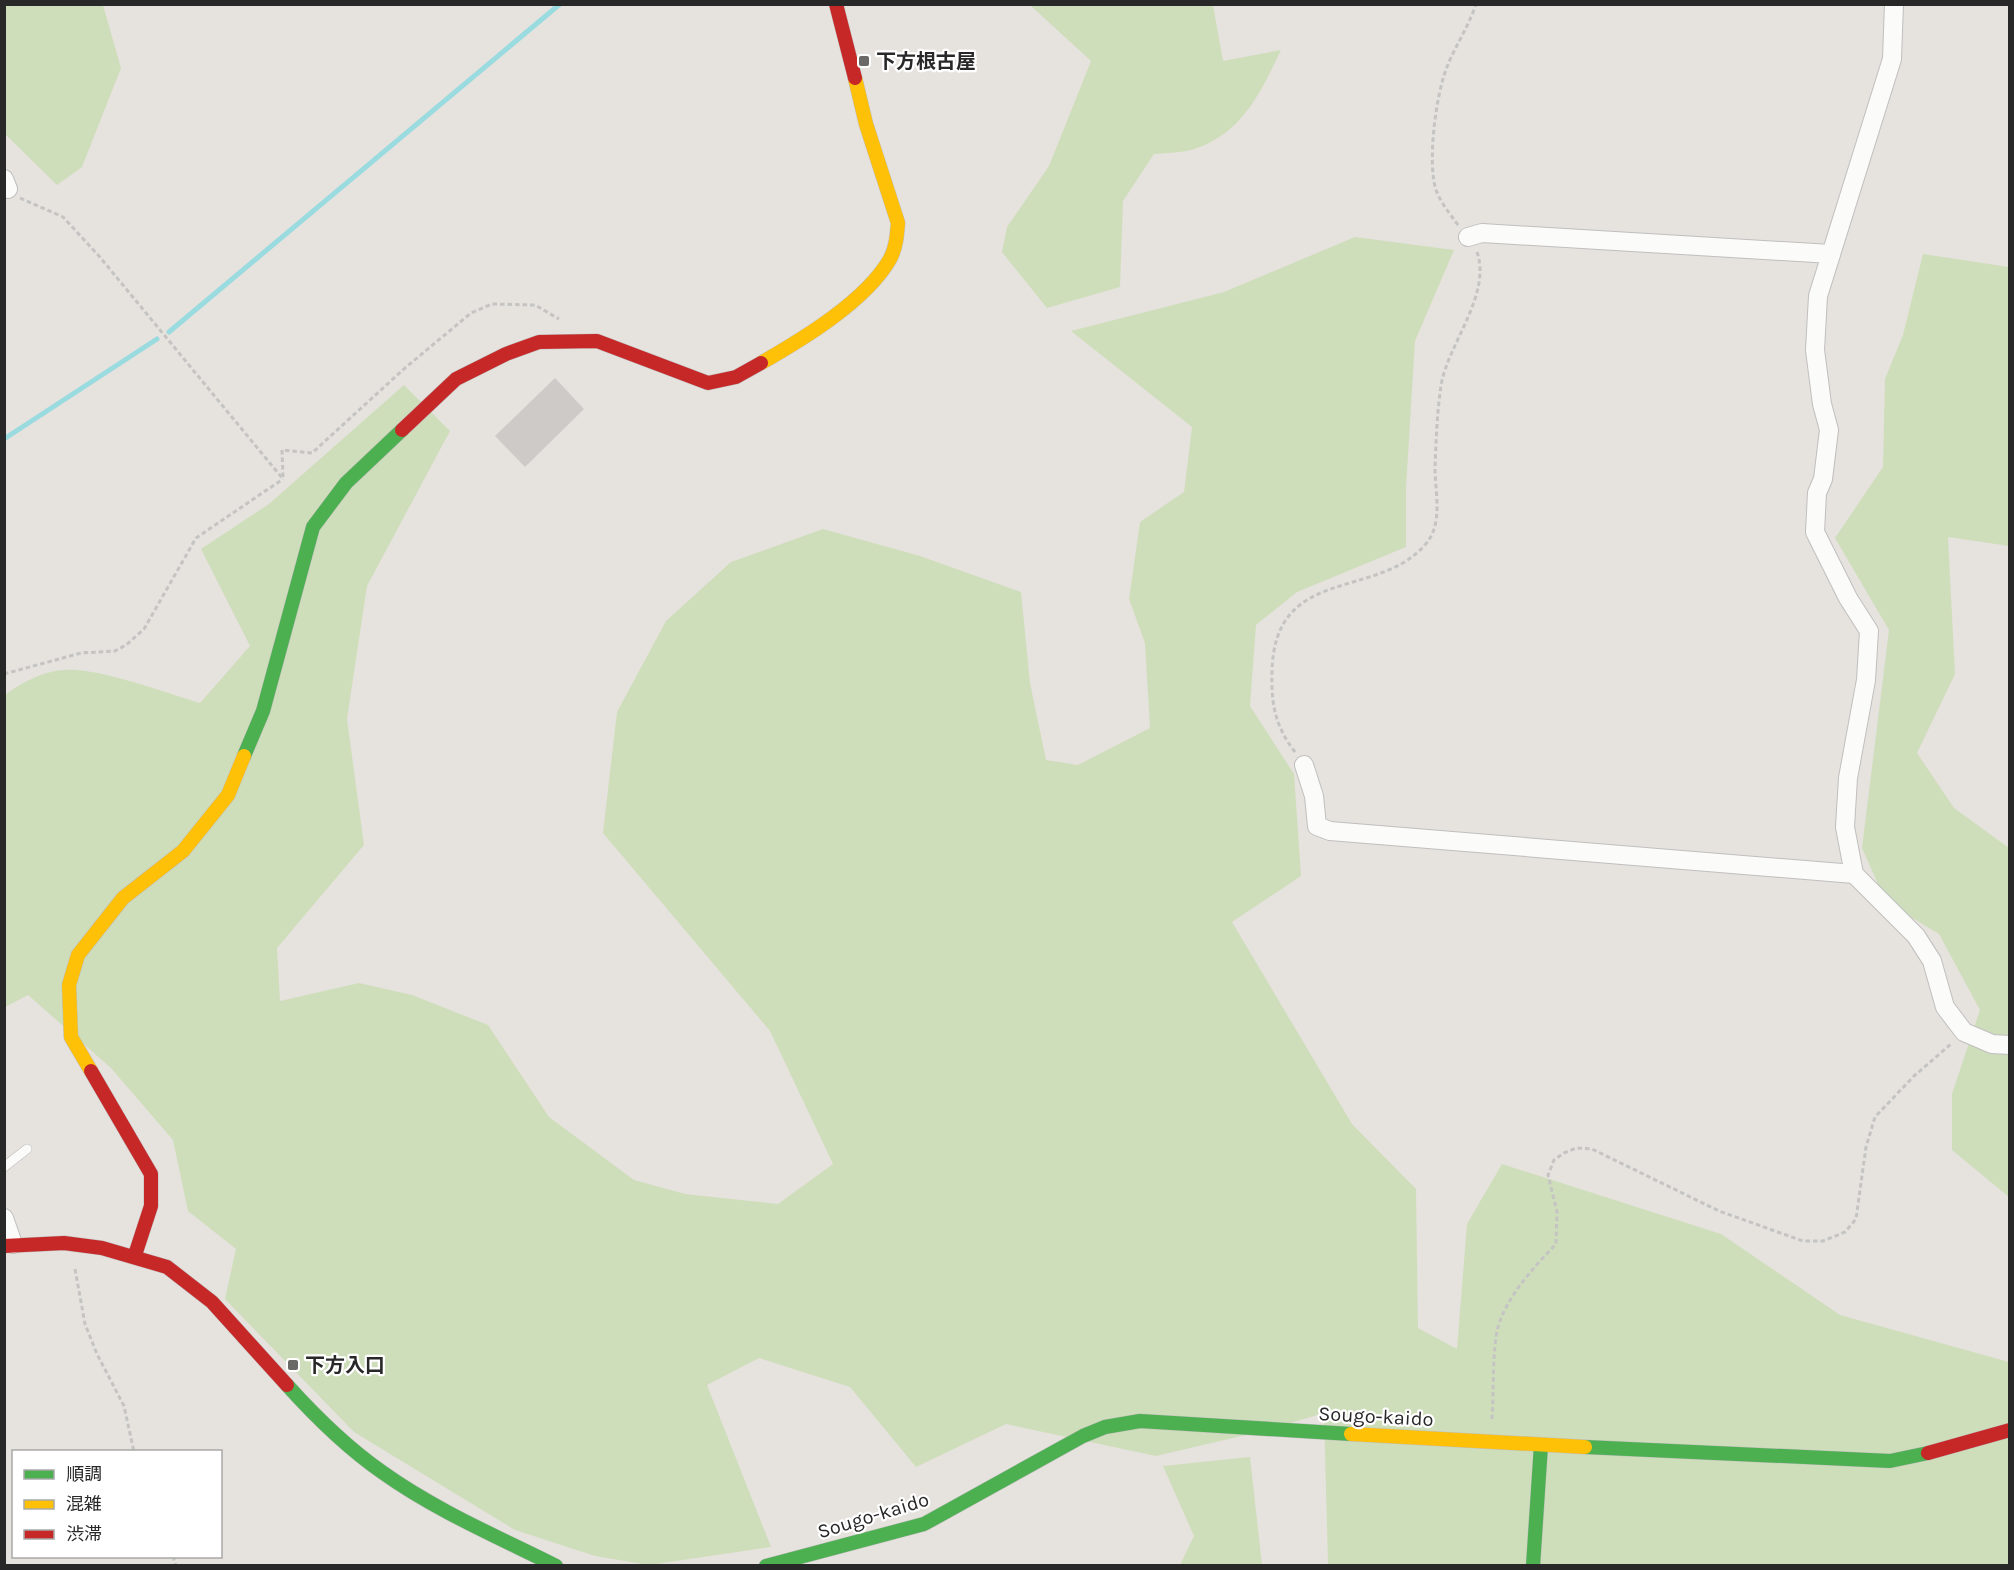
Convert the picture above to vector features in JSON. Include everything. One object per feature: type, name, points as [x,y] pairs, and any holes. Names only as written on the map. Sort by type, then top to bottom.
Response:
[{"type":"main road","points":[[135,1256],[151,1206],[151,1174],[71,1037],[69,985],[78,955],[123,898],[183,851],[228,795],[263,711],[313,527],[346,483],[456,379],[506,354],[539,342],[597,341],[708,383],[736,377],[769,358],[838,313],[869,284],[890,259],[897,240],[898,222],[866,124],[836,4]]},
{"type":"main road","points":[[9,1245],[64,1244],[102,1248],[167,1267],[212,1302],[304,1404],[381,1472],[446,1511],[556,1566]]},
{"type":"main road","name":"Sougo-kaido","points":[[766,1566],[924,1524],[1083,1436],[1105,1427],[1140,1421],[1541,1445],[1890,1461],[1935,1452],[2010,1430]]},
{"type":"main road","points":[[1533,1566],[1541,1445]]},
{"type":"street","points":[[1894,4],[1892,58],[1818,296],[1815,350],[1822,404],[1829,430],[1823,479],[1817,493],[1815,532],[1848,598],[1869,631],[1866,680],[1848,778],[1845,827],[1854,874],[1916,936],[1932,961],[1946,1007],[1964,1032],[1992,1044],[2010,1045]]},
{"type":"street","points":[[1468,237],[1482,233],[1832,254]]},
{"type":"street","points":[[1304,765],[1314,796],[1317,826],[1330,831],[1854,874]]},
{"type":"street","points":[[4,1218],[9,1245]]},
{"type":"lane","points":[[4,1167],[27,1149]]},
{"type":"path","points":[[1304,765],[1284,739],[1271,703],[1272,652],[1291,613],[1328,588],[1405,561],[1424,546],[1433,532],[1438,501],[1435,470],[1441,384],[1473,302],[1480,272],[1479,256],[1468,237],[1446,209],[1436,188],[1434,157],[1436,106],[1446,68],[1476,4]]},
{"type":"path","points":[[6,184],[63,218],[70,225],[99,256],[283,479]]},
{"type":"path","points":[[283,479],[282,450],[312,453],[405,368],[471,313],[492,304],[535,305],[566,323]]},
{"type":"path","points":[[4,674],[81,653],[115,651],[126,645],[144,629],[196,538],[283,479]]},
{"type":"path","points":[[1492,1442],[1498,1328],[1507,1305],[1540,1260],[1556,1244],[1557,1212],[1548,1175],[1554,1160],[1576,1148],[1592,1149],[1719,1211],[1803,1241],[1823,1241],[1845,1232],[1856,1219],[1866,1147],[1875,1117],[1914,1076],[1964,1032]]},
{"type":"path","points":[[64,1244],[73,1259],[86,1324],[97,1354],[124,1406],[134,1450]]},
{"type":"green space","points":[[4,5],[103,5],[121,68],[82,167],[57,185],[5,134]]},
{"type":"green space","points":[[1030,5],[1213,5],[1223,61],[1281,50],[1247,111],[1223,134],[1191,150],[1154,154],[1123,201],[1120,287],[1047,308],[1002,252],[1007,227],[1049,166],[1091,61]]},
{"type":"green space","points":[[1355,237],[1454,250],[1415,341],[1406,488],[1406,547],[1297,592],[1256,625],[1250,706],[1294,774],[1301,876],[1232,922],[1352,1124],[1416,1189],[1418,1328],[1457,1349],[1467,1224],[1502,1164],[1721,1234],[1840,1315],[2009,1362],[2009,1565],[1328,1565],[1324,1413],[1267,1430],[1156,1456],[1006,1424],[916,1467],[850,1387],[759,1358],[707,1385],[771,1547],[649,1565],[595,1556],[515,1530],[354,1432],[225,1299],[236,1249],[188,1211],[173,1140],[111,1068],[28,995],[5,1007],[5,695],[40,675],[56,671],[78,670],[113,676],[200,703],[250,646],[201,549],[269,504],[404,385],[450,431],[367,586],[347,719],[364,845],[277,948],[280,1001],[359,983],[412,995],[488,1025],[549,1117],[634,1180],[685,1194],[778,1204],[833,1164],[770,1031],[603,833],[617,712],[666,621],[731,562],[823,529],[920,556],[1021,592],[1030,683],[1046,760],[1078,765],[1150,728],[1145,643],[1129,599],[1140,522],[1184,492],[1192,427],[1071,331],[1224,292]]},
{"type":"green space","points":[[1923,254],[2009,267],[2009,546],[1948,537],[1955,674],[1917,753],[1954,808],[2009,848],[2009,1197],[1952,1150],[1952,1094],[1980,1010],[1939,934],[1886,902],[1862,848],[1889,630],[1835,538],[1883,467],[1885,379],[1903,335]]},
{"type":"green space","points":[[1250,1457],[1262,1565],[1180,1565],[1194,1536],[1163,1466]]},
{"type":"building","points":[[555,378],[584,409],[525,467],[495,436]]},
{"type":"waterway","points":[[169,332],[560,4]]},
{"type":"waterway","points":[[4,439],[157,339]]},
{"type":"traffic: fast","points":[[244,756],[263,711],[313,527],[346,483],[402,430]]},
{"type":"traffic: fast","points":[[287,1385],[320,1420],[345,1442],[402,1486],[467,1522],[556,1566]]},
{"type":"traffic: fast","points":[[766,1566],[924,1524],[1083,1436],[1105,1427],[1140,1421],[1351,1434]]},
{"type":"traffic: fast","points":[[1533,1566],[1541,1445]]},
{"type":"traffic: fast","points":[[1585,1447],[1890,1461],[1928,1453]]},
{"type":"traffic: slow","points":[[761,363],[796,343],[850,304],[879,275],[894,250],[898,223],[866,124],[855,78]]},
{"type":"traffic: slow","points":[[91,1071],[71,1037],[69,985],[78,955],[123,898],[183,851],[228,795],[244,756]]},
{"type":"traffic: slow","points":[[1351,1434],[1585,1447]]},
{"type":"traffic: jam","points":[[836,4],[855,78]]},
{"type":"traffic: jam","points":[[402,430],[456,379],[506,354],[539,342],[597,341],[708,383],[736,377],[761,363]]},
{"type":"traffic: jam","points":[[91,1071],[151,1174],[151,1206],[135,1255]]},
{"type":"traffic: jam","points":[[4,1246],[64,1243],[102,1248],[167,1267],[212,1302],[287,1385]]},
{"type":"traffic: jam","points":[[1928,1453],[2010,1430]]},
{"type":"place","name":"下方根古屋","points":[[864,61]]},
{"type":"place","name":"下方入口","points":[[293,1365]]}]
